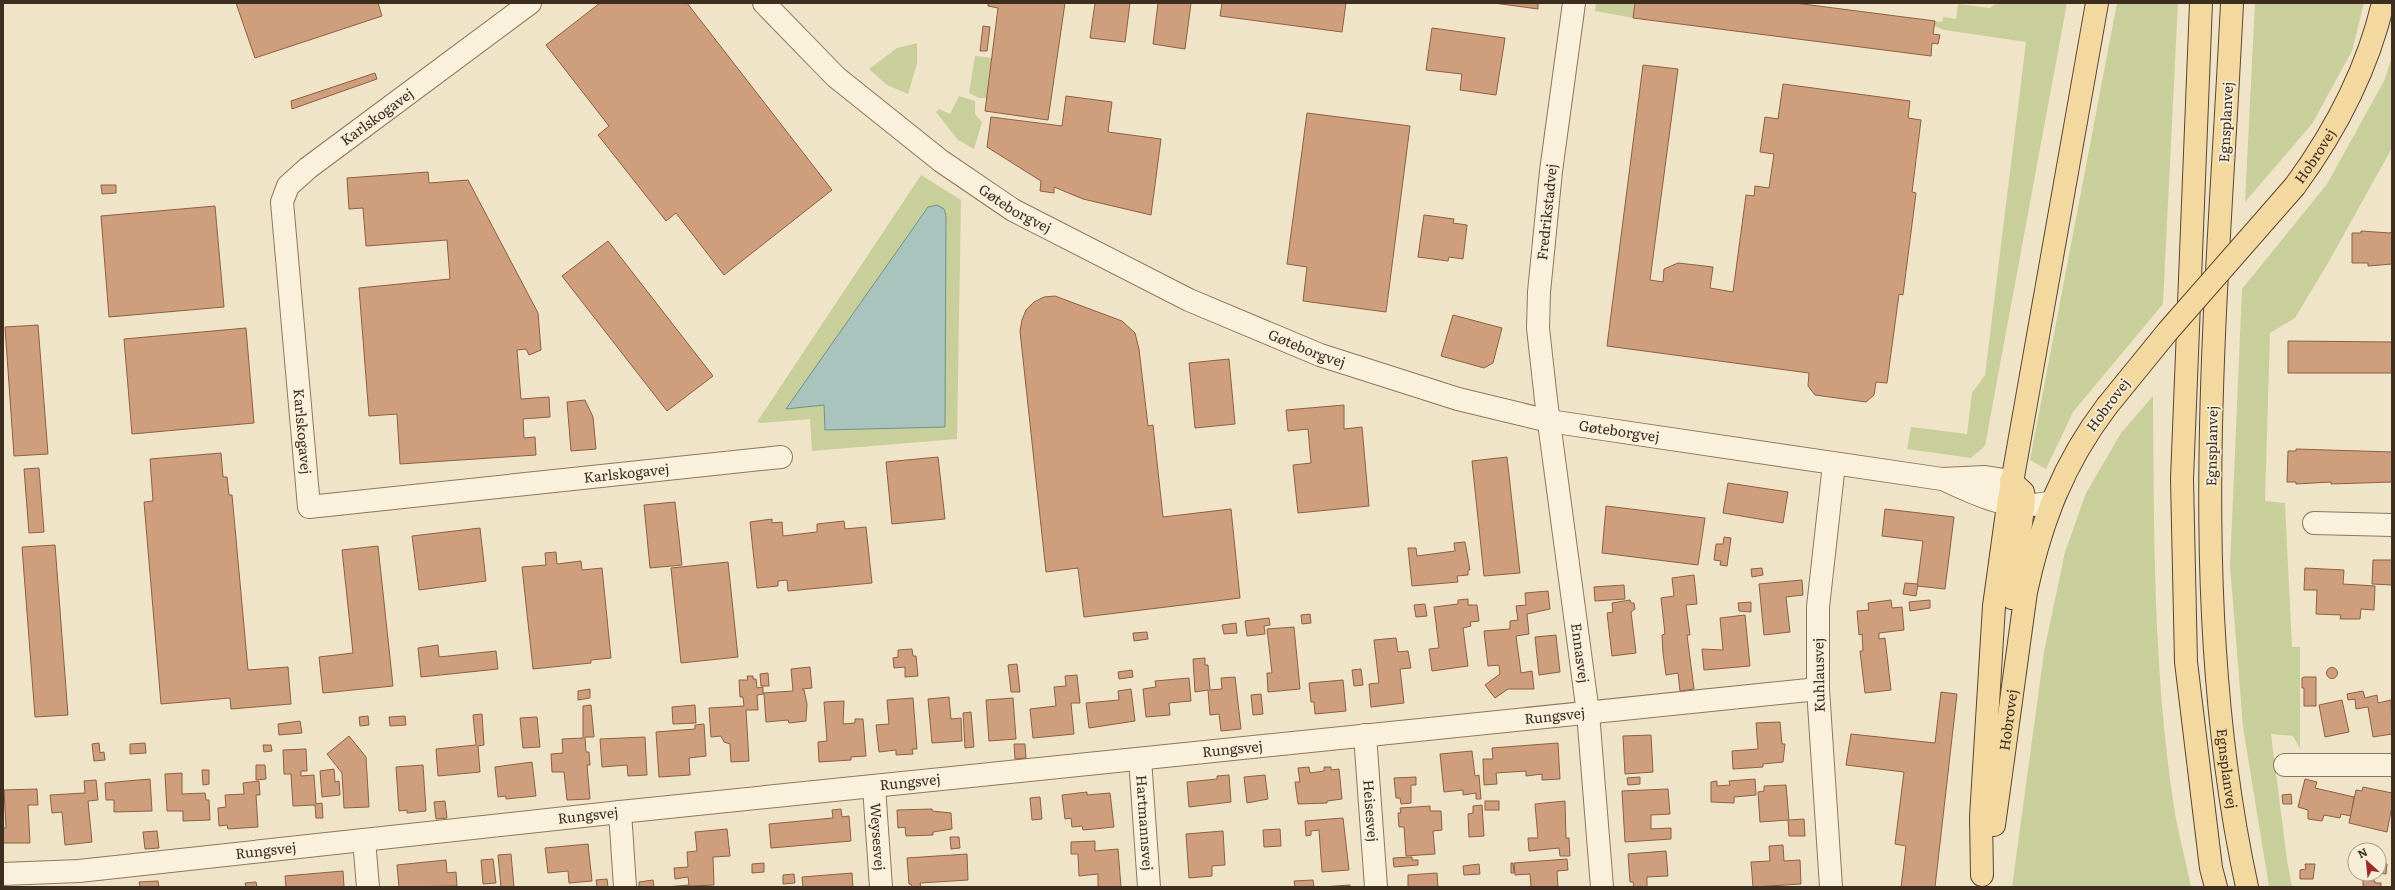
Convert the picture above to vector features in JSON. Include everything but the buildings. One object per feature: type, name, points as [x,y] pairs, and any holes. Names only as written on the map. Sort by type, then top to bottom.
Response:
[{"type":"main road","points":[[1995,820],[2012,592],[2015,505],[2023,492],[2012,481],[2097,3]]},
{"type":"main road","name":"Egnsplanvej","points":[[2201,3],[2182,480],[2186,662],[2211,868],[2216,887]]},
{"type":"main road","name":"Egnsplanvej","points":[[2232,3],[2215,339],[2210,530],[2223,738],[2247,887]]},
{"type":"main road","name":"Hobrovej","points":[[1982,881],[1995,820],[2026,592],[2033,556],[2052,502],[2067,466],[2084,437],[2107,406],[2173,325],[2295,186],[2320,153],[2340,119],[2366,62],[2383,3]]},
{"type":"main road","name":"Hobrovej","points":[[1982,881],[1981,817],[1994,606],[2015,505]]},
{"type":"street","name":"Karlskogavej","points":[[530,3],[308,168],[288,186],[282,202],[309,508],[781,457]]},
{"type":"street","name":"Gøteborgvej","points":[[764,3],[836,77],[941,160],[1019,213],[1189,300],[1320,355],[1458,399],[1549,421],[1942,479],[1985,477],[2012,481]]},
{"type":"street","name":"Fredrikstadvej","points":[[1549,421],[1538,328],[1539,292],[1551,169],[1574,3]]},
{"type":"street","name":"Ennasvej","points":[[1549,421],[1588,713],[1602,887]]},
{"type":"street","name":"Kuhlausvej","points":[[1831,887],[1818,689],[1818,607],[1834,464]]},
{"type":"street","name":"Gøteborgvej","points":[[1942,479],[1982,497],[2015,505]]},
{"type":"street","points":[[2015,505],[2052,502]]},
{"type":"street","points":[[2314,523],[2392,525]]},
{"type":"street","name":"Rungsvej","points":[[3,874],[79,871],[620,812],[1818,689]]},
{"type":"street","name":"Heisesvej","points":[[1365,735],[1376,887]]},
{"type":"street","name":"Hartmannsvej","points":[[1140,759],[1149,887]]},
{"type":"street","points":[[2285,765],[2392,766]]},
{"type":"street","name":"Weysesvej","points":[[874,787],[881,887]]},
{"type":"street","points":[[620,812],[625,887]]},
{"type":"street","points":[[364,840],[368,887]]},
{"type":"green space","points":[[1596,3],[1635,3],[1633,18],[1595,11]]},
{"type":"green space","points":[[1997,3],[2067,3],[1985,446],[1971,458],[1907,449],[1911,427],[1967,434],[1972,393],[1985,375],[2026,42],[1944,30],[1934,26],[1935,21],[1942,22],[1943,17],[1956,19],[1958,4],[1990,8]]},
{"type":"green space","points":[[2117,3],[2178,3],[2163,304],[2073,412],[2046,469],[2030,460]]},
{"type":"green space","points":[[2255,3],[2364,3],[2352,51],[2312,124],[2245,202]]},
{"type":"green space","points":[[917,43],[917,64],[908,94],[887,85],[869,69],[897,48]]},
{"type":"green space","points":[[975,56],[992,58],[987,98],[979,98],[969,93]]},
{"type":"green space","points":[[2392,57],[2392,148],[2328,263],[2295,318],[2270,333],[2265,501],[2285,503],[2292,647],[2300,647],[2300,749],[2293,736],[2271,734],[2287,860],[2292,887],[2269,887],[2243,727],[2230,566],[2242,289],[2327,184],[2384,81]]},
{"type":"green space","points":[[959,96],[975,101],[975,114],[982,122],[974,149],[958,140],[936,112],[939,109],[950,114]]},
{"type":"green space","points":[[921,175],[961,200],[957,439],[812,451],[810,419],[761,423],[757,422]]},
{"type":"green space","points":[[2153,396],[2156,602],[2162,705],[2174,807],[2191,887],[2012,887],[2044,652],[2065,552],[2086,493],[2121,433]]},
{"type":"water","points":[[937,205],[944,209],[946,216],[945,427],[825,430],[824,405],[786,409],[928,207]]}]
